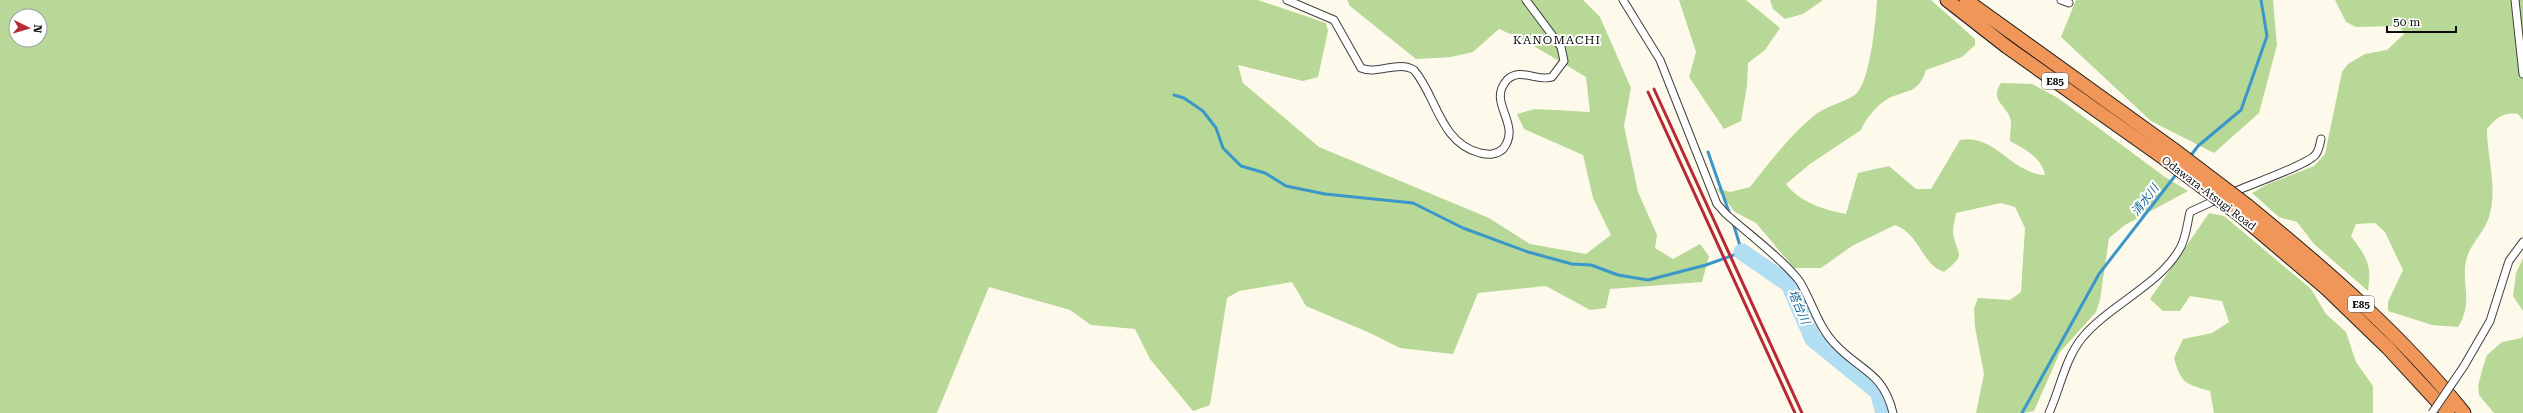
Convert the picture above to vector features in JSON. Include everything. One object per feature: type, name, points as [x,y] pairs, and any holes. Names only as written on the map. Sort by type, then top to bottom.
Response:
[{"type":"highway","name":"Odawara-Atsugi Road","points":[[1947,0],[2007,47],[2169,154]]},
{"type":"highway","name":"Odawara-Atsugi Road","points":[[1966,0],[2341,284],[2399,341],[2464,413]]},
{"type":"highway","name":"Odawara-Atsugi Road","points":[[2244,211],[2388,348],[2448,413]]},
{"type":"street","points":[[1287,0],[1334,20],[1361,68],[1374,71],[1405,66],[1414,70],[1447,130],[1469,149],[1490,154],[1503,149],[1510,136],[1510,126],[1500,100],[1502,90],[1507,81],[1518,75],[1552,77],[1564,62],[1561,47],[1526,0]]},
{"type":"street","points":[[1622,0],[1660,60],[1717,204],[1795,277],[1828,335],[1840,349],[1879,380],[1885,389],[1893,413]]},
{"type":"street","points":[[2061,0],[2069,3]]},
{"type":"street","points":[[2515,0],[2523,74]]},
{"type":"street","points":[[2049,413],[2069,358],[2081,339],[2098,322],[2152,278],[2180,250],[2190,212],[2248,185],[2293,170],[2316,155],[2321,139]]},
{"type":"street","points":[[2432,413],[2464,366],[2490,321],[2509,261],[2523,242]]},
{"type":"green space","points":[[0,0],[1258,0],[1326,23],[1328,31],[1318,77],[1303,81],[1238,65],[1243,83],[1319,147],[1489,218],[1530,244],[1586,254],[1611,235],[1593,198],[1583,155],[1524,129],[1517,114],[1535,109],[1590,112],[1586,77],[1522,39],[1499,29],[1473,52],[1451,57],[1416,59],[1350,6],[1347,0],[1583,0],[1600,17],[1631,88],[1624,126],[1638,192],[1657,235],[1655,248],[1673,259],[1700,244],[1709,256],[1702,282],[1610,289],[1606,308],[1590,310],[1546,286],[1478,293],[1453,354],[1400,348],[1370,333],[1306,306],[1292,282],[1239,291],[1227,298],[1210,405],[1193,411],[1150,359],[1135,329],[1091,325],[1070,310],[989,287],[937,413],[0,413]]},
{"type":"green space","points":[[1679,0],[1746,0],[1780,28],[1765,50],[1748,63],[1747,86],[1741,121],[1724,129],[1689,77],[1696,52]]},
{"type":"green space","points":[[1770,0],[1823,0],[1803,14],[1785,19],[1773,9]]},
{"type":"green space","points":[[1877,0],[1931,0],[1975,39],[1975,45],[1962,57],[1926,70],[1923,78],[1916,87],[1912,90],[1889,98],[1876,108],[1861,130],[1810,164],[1786,184],[1798,196],[1821,207],[1846,214],[1858,173],[1889,166],[1916,189],[1931,189],[1960,140],[1973,140],[1984,143],[2022,168],[2033,173],[2045,175],[2040,163],[2032,154],[2010,141],[2011,122],[2007,111],[2000,103],[1997,95],[2001,83],[2032,84],[2058,98],[2165,177],[2188,191],[2125,225],[2109,238],[2100,300],[2096,312],[2060,352],[2034,411],[2024,413],[1976,413],[1984,374],[1975,327],[1974,309],[1978,298],[2010,300],[2021,292],[2025,228],[2015,207],[2001,203],[1956,213],[1953,232],[1959,257],[1952,266],[1944,272],[1930,263],[1910,235],[1895,225],[1852,246],[1821,268],[1794,268],[1756,223],[1735,212],[1716,188],[1730,192],[1750,187],[1797,131],[1815,115],[1856,94],[1861,87],[1869,64],[1874,35]]},
{"type":"green space","points":[[2076,0],[2273,0],[2277,45],[2259,113],[2214,153],[2151,121],[2061,37]]},
{"type":"green space","points":[[2335,0],[2523,0],[2523,120],[2518,114],[2504,115],[2497,119],[2487,129],[2492,184],[2491,206],[2487,223],[2470,250],[2466,261],[2466,301],[2463,318],[2458,327],[2432,325],[2388,311],[2388,302],[2403,270],[2385,232],[2375,223],[2356,224],[2351,236],[2361,250],[2369,268],[2368,291],[2314,244],[2297,222],[2279,217],[2252,193],[2268,184],[2314,166],[2325,154],[2342,72],[2348,64],[2365,54],[2387,50],[2404,34],[2400,26],[2356,27],[2346,22]]},
{"type":"green space","points":[[2209,213],[2224,216],[2311,289],[2326,314],[2346,332],[2356,362],[2373,386],[2373,413],[2214,413],[2210,391],[2195,387],[2182,378],[2174,358],[2183,339],[2212,333],[2229,322],[2222,301],[2190,296],[2180,311],[2163,311],[2150,299]]},
{"type":"green space","points":[[2523,258],[2523,311],[2513,296],[2516,273]]},
{"type":"green space","points":[[2523,335],[2523,413],[2494,413],[2479,395],[2478,386],[2487,355],[2502,342],[2522,338]]},
{"type":"waterway","name":"清水川","points":[[2189,158],[2198,146],[2241,110],[2267,36],[2261,0]]},
{"type":"waterway","points":[[1174,95],[1184,98],[1203,111],[1216,128],[1223,148],[1241,166],[1265,173],[1286,186],[1325,194],[1413,203],[1463,228],[1528,252],[1572,264],[1591,265],[1618,275],[1648,280],[1706,265],[1742,252],[1733,223]]},
{"type":"waterway","name":"塔台川","points":[[1708,152],[1730,215]]},
{"type":"waterway","name":"清水川","points":[[2022,413],[2099,274],[2178,172]]},
{"type":"waterway","name":"塔台川","points":[[1742,252],[1789,284],[1813,339],[1878,392],[1884,413]]},
{"type":"railway","points":[[1654,89],[1802,413]]},
{"type":"railway","points":[[1648,92],[1795,413]]},
{"type":"district","name":"KANOMACHI","points":[[1557,40]]}]
